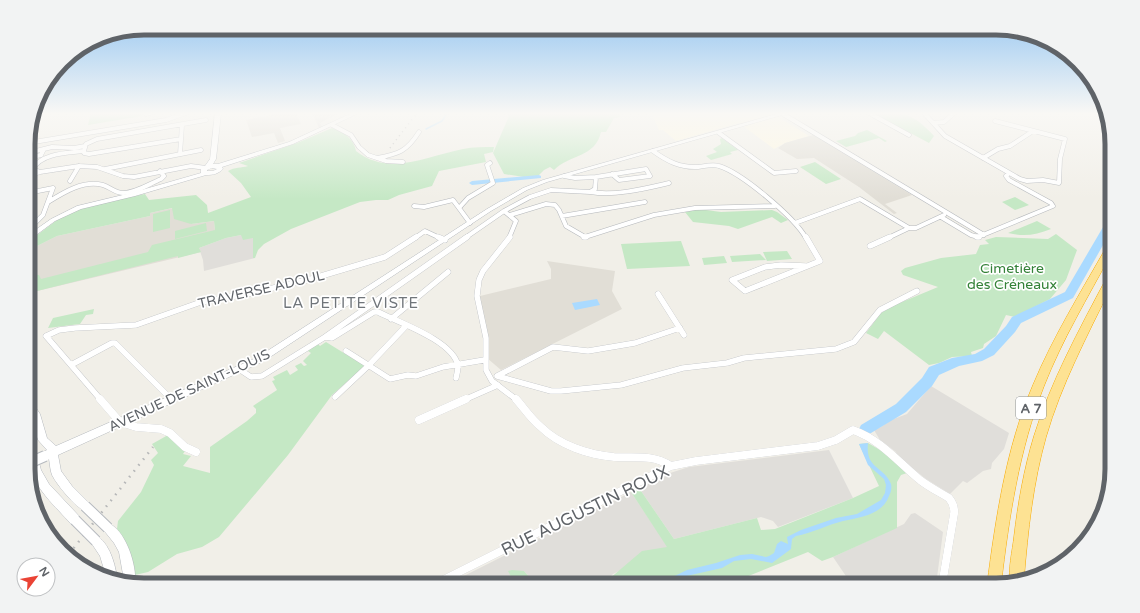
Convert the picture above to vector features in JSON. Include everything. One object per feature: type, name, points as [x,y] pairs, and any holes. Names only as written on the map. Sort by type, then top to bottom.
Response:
[{"type":"highway","name":"A 7","points":[[995,578],[999,539],[1013,462],[1036,393],[1064,334],[1105,257]]},
{"type":"highway","name":"A 7","points":[[1017,576],[1021,534],[1025,510],[1034,462],[1046,417],[1070,361],[1105,293]]},
{"type":"street","points":[[89,142],[84,153],[89,154],[165,142]]},
{"type":"street","points":[[180,154],[181,142]]},
{"type":"street","points":[[35,234],[53,220],[79,207],[133,195],[206,170],[213,159],[215,142]]},
{"type":"street","points":[[35,229],[70,207],[88,201],[146,189],[295,142]]},
{"type":"street","points":[[355,142],[368,156],[386,161],[403,162]]},
{"type":"street","points":[[376,158],[403,152],[410,147],[413,142]]},
{"type":"street","name":"AVENUE DE SAINT-LOUIS","points":[[35,460],[239,369],[274,350],[489,210],[525,189],[545,181],[687,142]]},
{"type":"street","points":[[731,142],[774,174],[796,171]]},
{"type":"street","points":[[831,142],[984,235]]},
{"type":"street","points":[[955,142],[1009,173],[1027,181],[1043,180],[1059,183],[1060,159],[1064,142]]},
{"type":"street","points":[[983,158],[998,149],[1010,146],[1017,142]]},
{"type":"street","points":[[35,151],[52,147],[85,149]]},
{"type":"street","points":[[35,156],[41,155],[44,149]]},
{"type":"street","points":[[35,163],[54,156],[85,149]]},
{"type":"street","points":[[104,169],[112,166],[202,150]]},
{"type":"street","points":[[653,151],[680,167],[690,168],[714,165],[723,167],[768,199],[795,223],[820,261],[745,291],[732,280],[765,267],[781,265],[806,266]]},
{"type":"street","points":[[213,159],[227,162],[238,161]]},
{"type":"street","points":[[213,159],[217,167]]},
{"type":"street","points":[[35,165],[38,162]]},
{"type":"street","points":[[459,208],[468,198],[493,182],[487,165],[490,163]]},
{"type":"street","points":[[35,174],[79,166],[104,169],[123,176],[134,177],[191,166],[206,170]]},
{"type":"street","points":[[70,180],[79,166]]},
{"type":"street","points":[[564,176],[575,178],[596,177],[612,174],[646,169],[650,176],[619,180],[612,174]]},
{"type":"street","points":[[35,171],[40,172]]},
{"type":"street","points":[[48,202],[76,190],[83,185],[105,185],[117,192],[133,191],[161,179],[164,176],[160,172]]},
{"type":"street","points":[[941,217],[975,237],[984,235],[1053,206],[1051,203],[1009,180],[1006,176],[1009,173]]},
{"type":"street","points":[[590,192],[595,189],[596,177]]},
{"type":"street","points":[[239,369],[251,377],[262,376],[325,337],[417,273],[431,261],[504,212],[531,196],[549,190],[558,189],[601,194],[654,187],[669,183]]},
{"type":"street","points":[[35,222],[42,215],[53,188],[38,191]]},
{"type":"street","points":[[795,223],[860,199],[909,228]]},
{"type":"street","points":[[414,206],[423,207],[453,200],[470,223]]},
{"type":"street","points":[[562,216],[645,202]]},
{"type":"street","points":[[510,215],[550,203],[555,204],[566,226],[585,237],[654,215],[695,208],[775,206]]},
{"type":"street","points":[[504,212],[516,221],[515,230],[480,274],[477,291],[486,338],[484,360],[487,373],[494,377],[506,378],[550,391],[621,385],[683,368],[727,363],[744,358],[836,349],[854,342],[880,310],[917,291]]},
{"type":"street","points":[[870,246],[909,228],[916,228],[949,213]]},
{"type":"street","name":"TRAVERSE ADOUL","points":[[71,365],[46,336],[59,330],[75,328],[136,325],[201,302],[252,293],[311,279],[385,257],[425,231],[445,240]]},
{"type":"street","points":[[391,319],[448,272]]},
{"type":"street","points":[[658,294],[684,336]]},
{"type":"street","points":[[325,337],[332,338],[374,312],[378,312],[440,341],[449,349],[458,364],[456,378]]},
{"type":"street","points":[[335,397],[368,366],[406,326]]},
{"type":"street","points":[[494,377],[553,347],[588,351],[635,343],[680,328]]},
{"type":"street","points":[[171,400],[115,343],[112,343],[71,365],[120,422],[136,427],[161,429],[170,433],[185,447],[196,452]]},
{"type":"street","points":[[346,351],[390,379],[408,375],[416,376],[443,367],[484,360]]},
{"type":"street","points":[[494,377],[498,385],[514,396],[545,431],[564,442],[593,453],[608,456],[655,458],[665,460],[670,466]]},
{"type":"street","points":[[418,420],[498,385],[500,380],[506,378]]},
{"type":"street","points":[[35,414],[43,440],[52,448],[49,454],[59,478],[117,537],[129,567],[130,577]]},
{"type":"street","name":"RUE AUGUSTIN ROUX","points":[[447,578],[670,466],[696,461],[818,446],[836,440],[853,430],[862,433],[898,459],[918,478],[949,498],[955,507],[943,578]]},
{"type":"street","points":[[35,467],[45,487],[96,541],[105,553],[110,572]]},
{"type":"shaded area","points":[[764,142],[790,142],[785,143],[774,149]]},
{"type":"shaded area","points":[[790,142],[824,142],[912,195],[885,204],[897,213],[894,214],[859,187],[814,158],[797,159],[778,148]]},
{"type":"shaded area","points":[[173,208],[191,224],[214,221],[215,230],[199,248],[201,252],[35,292],[35,247],[57,236],[150,216],[150,213]]},
{"type":"shaded area","points":[[241,235],[254,238],[253,257],[255,258],[204,271],[203,260],[199,248],[226,238]]},
{"type":"shaded area","points":[[547,261],[615,271],[612,291],[622,309],[501,370],[487,358],[480,296],[551,279],[551,269]]},
{"type":"shaded area","points":[[931,386],[1009,433],[1004,449],[992,463],[991,469],[983,471],[967,483],[963,481],[950,494],[926,479],[897,456],[896,452],[880,440],[874,430],[891,420],[907,414]]},
{"type":"shaded area","points":[[829,450],[853,498],[778,527],[773,521],[761,517],[674,539],[639,488],[667,474],[689,467]]},
{"type":"shaded area","points":[[631,492],[668,547],[613,574],[609,578],[530,578],[524,571],[509,572],[512,578],[460,578]]},
{"type":"shaded area","points":[[915,513],[943,532],[937,578],[847,578],[833,557],[904,524],[911,514]]},
{"type":"green space","points":[[300,142],[352,142],[356,151],[369,159],[382,163],[395,164],[422,160],[463,149],[475,147],[494,147],[493,152],[484,154],[486,162],[439,171],[432,186],[399,195],[388,200],[360,202],[291,229],[264,244],[258,250],[255,258],[253,258],[253,238],[243,240],[241,235],[226,238],[199,248],[201,252],[178,258],[178,256],[35,292],[35,275],[39,275],[41,279],[148,252],[152,245],[215,230],[214,221],[191,224],[174,219],[172,208],[150,213],[150,216],[57,236],[35,247],[35,237],[57,220],[87,205],[145,194],[149,200],[196,195],[207,205],[208,213],[251,197],[241,183],[228,171],[248,166],[239,163]]},
{"type":"green space","points":[[498,142],[597,142],[588,151],[567,161],[554,170],[550,167],[544,170],[538,176],[524,177],[504,174],[493,153]]},
{"type":"green space","points":[[721,142],[727,142],[738,150],[730,152],[732,154],[711,160],[706,156],[717,152],[713,149],[721,144]]},
{"type":"green space","points":[[837,142],[866,142],[846,147]]},
{"type":"green space","points":[[815,162],[841,179],[826,184],[800,167]]},
{"type":"green space","points":[[1015,197],[1029,205],[1015,210],[1002,202]]},
{"type":"green space","points":[[698,209],[721,212],[772,210],[788,220],[781,223],[772,217],[738,229],[729,226],[693,222],[685,212]]},
{"type":"green space","points":[[170,210],[170,228],[153,232],[153,214]]},
{"type":"green space","points":[[1037,221],[1051,229],[1030,235],[1008,233]]},
{"type":"green space","points":[[206,223],[207,231],[175,239],[175,231]]},
{"type":"green space","name":"Cimetière des Créneaux","points":[[1056,234],[1077,250],[1066,280],[1050,299],[1015,317],[1006,315],[996,336],[984,344],[983,348],[971,352],[972,356],[952,357],[939,363],[929,365],[884,331],[878,339],[866,333],[881,313],[890,307],[938,287],[903,275],[901,271],[905,268],[941,258],[976,254],[980,245],[989,244],[985,240],[996,237],[1048,239]]},
{"type":"green space","points":[[681,241],[690,266],[627,269],[621,244]]},
{"type":"green space","points":[[787,251],[792,259],[767,261],[763,252]]},
{"type":"green space","points":[[760,254],[766,260],[732,262],[730,256]]},
{"type":"green space","points":[[724,256],[727,263],[704,265],[702,258]]},
{"type":"green space","points":[[94,309],[93,314],[86,315],[80,324],[48,328],[53,318]]},
{"type":"green space","points":[[326,342],[365,366],[332,395],[288,455],[219,537],[202,547],[177,554],[148,572],[135,575],[128,551],[117,529],[118,521],[141,492],[154,465],[151,460],[158,453],[152,444],[168,435],[185,451],[183,454],[191,456],[183,466],[210,473],[210,447],[247,421],[256,413],[256,409],[253,406],[277,390],[272,381],[275,380],[273,377],[287,370],[290,375],[298,370],[295,366],[301,363],[304,366],[307,365],[303,361],[311,353],[308,351],[318,344],[320,346]]},
{"type":"green space","points":[[868,443],[894,458],[907,473],[901,475],[897,482],[897,528],[822,561],[808,552],[743,578],[610,578],[642,551],[667,547],[631,492],[639,488],[674,539],[757,518],[761,530],[775,529],[879,486],[859,444]]},
{"type":"green space","points":[[508,571],[524,571],[530,578],[512,578]]},
{"type":"water","points":[[597,299],[600,305],[575,310],[572,303]]},
{"type":"water","points":[[868,443],[869,458],[872,463],[888,478],[891,484],[890,493],[886,502],[876,511],[796,536],[792,539],[791,549],[772,563],[751,559],[734,561],[722,568],[680,578],[670,578],[687,570],[740,555],[752,554],[766,557],[769,556],[774,553],[777,544],[781,541],[788,544],[787,537],[801,530],[836,518],[857,514],[881,500],[885,493],[886,485],[884,479],[868,465],[859,444]]},
{"type":"waterway","points":[[472,183],[539,177]]},
{"type":"waterway","points":[[866,429],[901,408],[927,382],[934,371],[957,361],[977,358],[989,352],[1011,329],[1016,320],[1069,295],[1105,232]]},
{"type":"railway","points":[[390,148],[395,142]]},
{"type":"railway","points":[[72,551],[153,447]]},
{"type":"district","name":"LA PETITE VISTE","points":[[351,303]]}]
